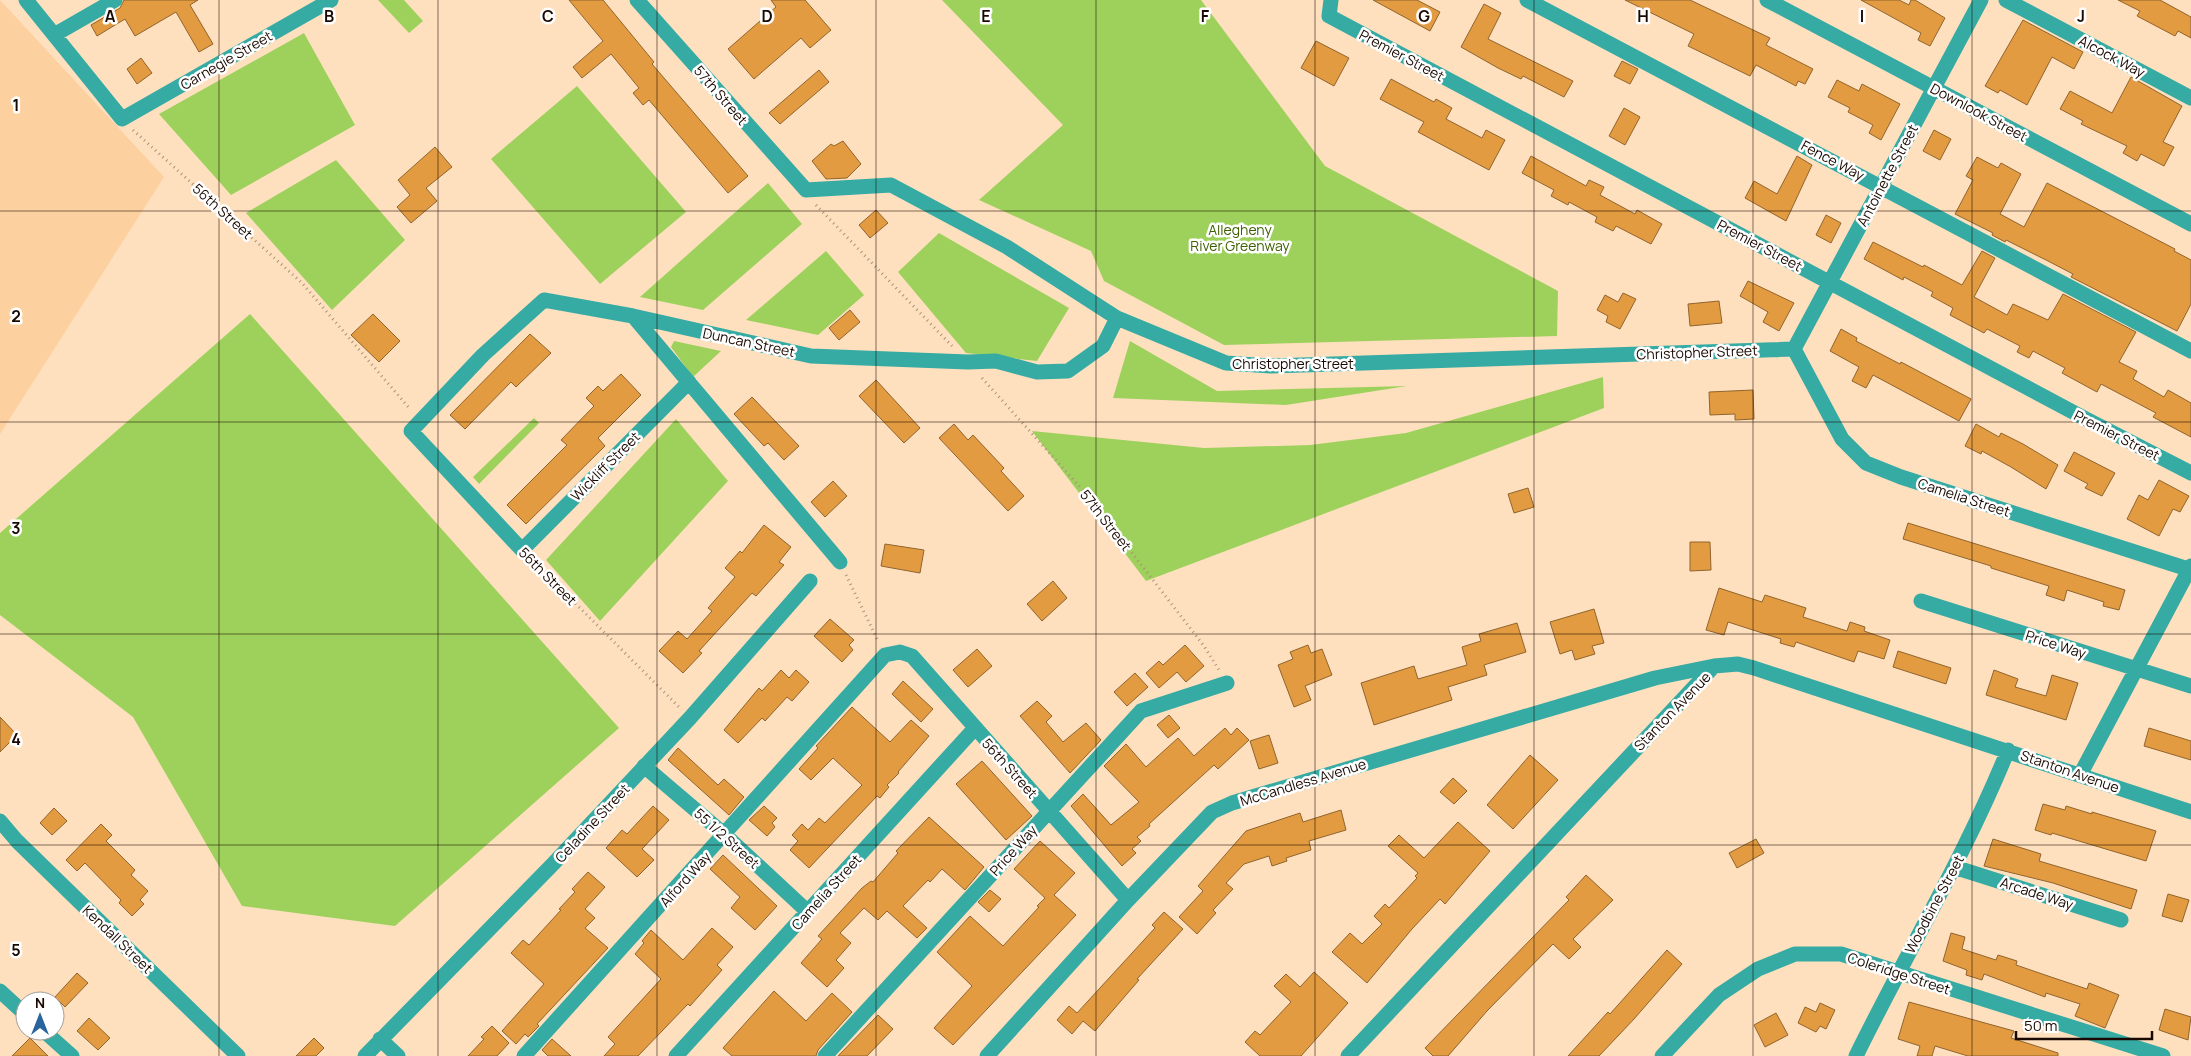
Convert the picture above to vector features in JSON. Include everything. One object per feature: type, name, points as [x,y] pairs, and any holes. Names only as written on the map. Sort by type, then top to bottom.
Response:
[{"type":"street","points":[[26,0],[122,119]]},
{"type":"street","points":[[54,35],[115,0]]},
{"type":"street","name":"Carnegie Street","points":[[122,119],[331,0]]},
{"type":"street","name":"57th Street","points":[[637,0],[809,194]]},
{"type":"street","name":"Premier Street","points":[[1331,0],[1329,16],[2191,473]]},
{"type":"street","name":"Fence Way","points":[[1527,0],[1881,185],[2191,351]]},
{"type":"street","name":"Downlook Street","points":[[1768,0],[2191,224]]},
{"type":"street","name":"Antoinette Street","points":[[1794,350],[1981,0]]},
{"type":"street","name":"Alcock Way","points":[[2006,0],[2191,98]]},
{"type":"street","name":"Christopher Street","points":[[809,194],[891,185],[1007,247],[1117,318],[1226,363],[1262,365],[1794,350]]},
{"type":"street","name":"Duncan Street","points":[[416,427],[483,355],[544,300],[633,316],[811,356],[968,362],[996,361],[1037,372],[1068,371],[1103,346],[1117,318]]},
{"type":"street","points":[[633,316],[840,562]]},
{"type":"street","name":"Camelia Street","points":[[1794,350],[1842,439],[1866,463],[1901,477],[2190,569]]},
{"type":"street","name":"Wickliff Street","points":[[522,550],[689,382]]},
{"type":"street","name":"56th Street","points":[[416,427],[522,550]]},
{"type":"street","points":[[2080,775],[2190,569]]},
{"type":"street","name":"Celadine Street","points":[[365,1056],[553,864],[690,718],[810,581]]},
{"type":"street","name":"Price Way","points":[[1921,601],[2191,686]]},
{"type":"street","name":"56th Street","points":[[885,655],[900,652],[912,656],[1128,900]]},
{"type":"street","name":"Alford Way","points":[[524,1056],[725,835],[885,655]]},
{"type":"street","name":"Stanton Avenue","points":[[1348,1056],[1714,666],[1738,664],[2008,750],[2191,812]]},
{"type":"street","name":"McCandless Avenue","points":[[987,1056],[1128,900],[1212,812],[1232,803],[1655,678],[1714,666]]},
{"type":"street","name":"Price Way","points":[[825,1056],[1140,711],[1227,683]]},
{"type":"street","name":"Camelia Street","points":[[676,1056],[975,728]]},
{"type":"street","name":"Woodbine Street","points":[[1856,1056],[1896,973],[1954,867],[2008,750]]},
{"type":"street","name":"55 1/2 Street","points":[[644,766],[725,835],[808,912]]},
{"type":"street","name":"Kendall Street","points":[[0,821],[17,841],[238,1056]]},
{"type":"street","name":"Arcade Way","points":[[1954,867],[2121,920]]},
{"type":"street","name":"Coleridge Street","points":[[1662,1056],[1719,995],[1758,969],[1795,954],[1842,954],[1896,973],[2163,1056]]},
{"type":"street","points":[[0,991],[15,1005]]},
{"type":"street","points":[[380,1039],[398,1056]]},
{"type":"street","points":[[55,1041],[72,1056]]},
{"type":"path","name":"56th Street","points":[[122,119],[302,283],[416,427]]},
{"type":"path","points":[[809,194],[820,211],[955,349]]},
{"type":"path","name":"57th Street","points":[[978,374],[1088,496],[1204,646],[1227,683]]},
{"type":"path","name":"56th Street","points":[[522,550],[690,718]]},
{"type":"path","points":[[840,562],[885,655]]},
{"type":"shaded area","points":[[0,0],[164,177],[0,434]]},
{"type":"green space","points":[[378,0],[404,0],[423,21],[409,33]]},
{"type":"green space","name":"Allegheny River Greenway","points":[[942,0],[1201,0],[1325,166],[1558,291],[1557,336],[1224,345],[1104,281],[1091,251],[979,200],[1063,125]]},
{"type":"green space","points":[[304,33],[355,125],[231,195],[159,114]]},
{"type":"green space","points":[[577,86],[686,212],[600,284],[491,159]]},
{"type":"green space","points":[[336,160],[405,240],[332,310],[246,213]]},
{"type":"green space","points":[[768,183],[802,224],[703,310],[640,297]]},
{"type":"green space","points":[[939,233],[1069,308],[1037,361],[966,353],[898,272]]},
{"type":"green space","points":[[826,251],[864,295],[818,335],[746,320]]},
{"type":"green space","points":[[250,314],[619,728],[395,926],[242,906],[133,717],[0,615],[0,533]]},
{"type":"green space","points":[[674,341],[721,351],[693,377],[671,347]]},
{"type":"green space","points":[[1130,341],[1217,391],[1407,386],[1286,405],[1113,398]]},
{"type":"green space","points":[[1603,377],[1604,408],[1146,581],[1032,431],[1204,448],[1310,445],[1406,433]]},
{"type":"green space","points":[[534,418],[539,423],[479,484],[473,477]]},
{"type":"green space","points":[[676,419],[728,481],[600,621],[546,560]]},
{"type":"building","points":[[124,0],[198,0],[190,5],[213,44],[199,52],[176,12],[135,36],[125,19],[97,36],[91,25],[120,8]]},
{"type":"building","points":[[569,0],[603,0],[654,62],[652,64],[748,176],[728,193],[649,100],[643,105],[633,93],[639,88],[611,54],[582,78],[573,67],[603,41]]},
{"type":"building","points":[[771,0],[805,0],[831,30],[810,48],[801,38],[754,79],[728,49],[776,7]]},
{"type":"building","points":[[1373,0],[1417,0],[1440,12],[1430,31]]},
{"type":"building","points":[[1625,0],[1690,0],[1770,38],[1766,45],[1813,69],[1805,84],[1798,81],[1796,86],[1756,65],[1750,76],[1688,46],[1694,34]]},
{"type":"building","points":[[1861,0],[1899,0],[1909,5],[1911,0],[1915,0],[1945,18],[1930,46],[1918,40],[1921,33]]},
{"type":"building","points":[[2118,0],[2160,0],[2191,17],[2191,38],[2178,31],[2175,36],[2137,16],[2140,11]]},
{"type":"building","points":[[1484,4],[1501,13],[1488,39],[1573,81],[1564,97],[1523,76],[1521,79],[1498,68],[1461,47]]},
{"type":"building","points":[[2023,20],[2083,52],[2074,69],[2052,57],[2027,105],[2000,90],[1998,93],[1985,86]]},
{"type":"building","points":[[1316,41],[1349,58],[1334,86],[1301,68]]},
{"type":"building","points":[[141,58],[152,73],[137,84],[127,69]]},
{"type":"building","points":[[1622,61],[1638,69],[1630,84],[1614,76]]},
{"type":"building","points":[[819,70],[829,82],[780,124],[769,113]]},
{"type":"building","points":[[2131,77],[2182,106],[2163,142],[2174,147],[2164,166],[2141,154],[2137,161],[2123,153],[2127,146],[2081,124],[2083,121],[2060,109],[2070,91],[2112,113]]},
{"type":"building","points":[[1391,79],[1434,102],[1436,99],[1452,108],[1446,119],[1482,138],[1486,130],[1505,140],[1489,170],[1418,132],[1424,122],[1380,99]]},
{"type":"building","points":[[1837,80],[1859,91],[1862,84],[1900,104],[1881,140],[1869,133],[1873,125],[1848,112],[1850,108],[1828,97]]},
{"type":"building","points":[[1624,108],[1640,117],[1625,145],[1609,136]]},
{"type":"building","points":[[1934,130],[1951,139],[1940,160],[1923,151]]},
{"type":"building","points":[[843,141],[861,164],[847,178],[826,179],[812,161],[831,144],[834,146]]},
{"type":"building","points":[[435,147],[452,167],[426,188],[437,201],[411,223],[397,207],[410,195],[398,180]]},
{"type":"building","points":[[1531,156],[1586,186],[1589,180],[1604,187],[1600,195],[1635,214],[1637,210],[1662,224],[1651,244],[1616,226],[1613,231],[1595,222],[1597,217],[1569,202],[1568,205],[1551,196],[1554,190],[1522,173]]},
{"type":"building","points":[[1797,156],[1812,165],[1786,221],[1745,198],[1754,181],[1777,194]]},
{"type":"building","points":[[1977,157],[1998,168],[2001,163],[2021,174],[2000,214],[2024,227],[2047,183],[2175,249],[2174,251],[2191,260],[2191,304],[2177,331],[2071,277],[2073,274],[2006,240],[2005,242],[1992,235],[1993,233],[1955,214],[1973,180],[1966,176]]},
{"type":"building","points":[[876,210],[888,223],[870,238],[859,225]]},
{"type":"building","points":[[1826,215],[1841,223],[1831,243],[1816,235]]},
{"type":"building","points":[[1873,242],[1962,285],[1982,251],[1995,258],[1974,297],[2007,315],[2013,304],[2048,320],[2063,294],[2136,332],[2119,362],[2137,371],[2133,379],[2164,397],[2168,390],[2191,403],[2191,437],[2153,417],[2156,413],[2101,384],[2097,392],[2062,373],[2065,368],[2033,351],[2029,358],[2017,352],[2020,346],[1987,329],[1984,333],[1950,315],[1953,308],[1931,296],[1933,292],[1904,277],[1903,280],[1864,259]]},
{"type":"building","points":[[1748,281],[1794,303],[1779,331],[1763,322],[1768,312],[1740,296]]},
{"type":"building","points":[[1623,293],[1636,299],[1620,329],[1606,322],[1608,316],[1597,310],[1605,295],[1618,302]]},
{"type":"building","points":[[1719,301],[1722,323],[1690,326],[1688,304]]},
{"type":"building","points":[[850,310],[860,322],[839,340],[829,328]]},
{"type":"building","points":[[373,314],[400,341],[379,362],[351,335]]},
{"type":"building","points":[[1841,329],[1857,338],[1856,341],[1900,364],[1901,362],[1971,399],[1959,421],[1873,375],[1866,388],[1852,381],[1859,367],[1830,351]]},
{"type":"building","points":[[530,334],[551,353],[516,387],[511,382],[465,429],[450,415]]},
{"type":"building","points":[[621,374],[641,395],[598,438],[605,446],[526,524],[507,505],[567,445],[561,440],[594,406],[586,398],[598,386],[603,391]]},
{"type":"building","points":[[876,380],[920,428],[904,443],[859,396]]},
{"type":"building","points":[[1753,390],[1754,419],[1735,420],[1735,414],[1710,415],[1709,392]]},
{"type":"building","points":[[752,397],[799,446],[784,460],[768,443],[764,446],[734,414]]},
{"type":"building","points":[[954,424],[968,440],[973,435],[1004,468],[1001,471],[1024,496],[1008,511],[939,438]]},
{"type":"building","points":[[1976,424],[1999,437],[2001,433],[2023,444],[2058,465],[2046,489],[1982,451],[1981,454],[1965,446]]},
{"type":"building","points":[[2074,452],[2115,473],[2102,496],[2085,488],[2088,484],[2064,471]]},
{"type":"building","points":[[2159,480],[2189,496],[2180,512],[2173,509],[2159,536],[2127,519],[2139,495],[2148,500]]},
{"type":"building","points":[[833,481],[847,496],[825,517],[811,502]]},
{"type":"building","points":[[1528,488],[1534,507],[1514,513],[1508,494]]},
{"type":"building","points":[[1908,523],[2125,590],[2119,610],[2103,606],[2104,602],[2067,590],[2064,601],[2046,595],[2049,586],[1903,539]]},
{"type":"building","points":[[764,525],[791,547],[779,562],[784,565],[756,596],[752,593],[699,651],[702,653],[683,673],[659,651],[678,631],[687,639],[712,611],[708,608],[735,577],[725,568],[740,551],[742,553]]},
{"type":"building","points":[[1690,542],[1710,542],[1711,570],[1690,571]]},
{"type":"building","points":[[885,544],[924,550],[920,573],[881,566]]},
{"type":"building","points":[[1053,581],[1067,598],[1042,621],[1027,604]]},
{"type":"building","points":[[1719,588],[1762,602],[1765,595],[1806,608],[1803,617],[1847,631],[1850,622],[1865,627],[1864,631],[1890,640],[1884,659],[1858,651],[1854,662],[1796,642],[1794,647],[1780,643],[1781,639],[1728,622],[1724,635],[1706,630]]},
{"type":"building","points":[[1594,609],[1604,643],[1592,646],[1595,654],[1575,660],[1572,650],[1560,654],[1550,622]]},
{"type":"building","points":[[830,619],[854,640],[849,645],[853,650],[842,662],[814,636]]},
{"type":"building","points":[[1517,623],[1526,652],[1484,665],[1487,675],[1448,687],[1452,700],[1374,725],[1361,683],[1414,666],[1418,679],[1467,665],[1462,647],[1481,641],[1479,634]]},
{"type":"building","points":[[1185,645],[1204,666],[1186,682],[1177,672],[1159,688],[1146,673],[1159,661],[1163,665]]},
{"type":"building","points":[[1308,645],[1311,653],[1322,649],[1332,675],[1305,686],[1311,700],[1294,707],[1278,665],[1293,659],[1290,652]]},
{"type":"building","points":[[977,649],[992,666],[968,687],[953,670]]},
{"type":"building","points":[[1898,651],[1951,668],[1946,684],[1893,667]]},
{"type":"building","points":[[781,670],[789,678],[796,670],[809,682],[792,701],[787,697],[765,721],[762,718],[738,743],[724,730],[759,688],[762,691]]},
{"type":"building","points":[[1994,670],[2018,679],[2015,687],[2046,696],[2052,675],[2078,683],[2066,720],[1986,695]]},
{"type":"building","points":[[1135,673],[1148,687],[1127,706],[1114,692]]},
{"type":"building","points":[[903,681],[933,709],[921,722],[892,694]]},
{"type":"building","points":[[1037,701],[1052,716],[1046,722],[1063,742],[1086,723],[1101,740],[1070,773],[1020,716]]},
{"type":"building","points":[[852,707],[890,742],[911,720],[929,736],[887,785],[889,787],[880,798],[877,796],[809,868],[790,850],[798,841],[792,835],[802,824],[808,830],[819,818],[825,823],[862,785],[833,758],[811,780],[799,769],[818,748],[816,746]]},
{"type":"building","points":[[1169,715],[1180,728],[1168,738],[1157,725]]},
{"type":"building","points":[[0,717],[17,735],[0,752]]},
{"type":"building","points":[[1225,728],[1231,735],[1237,728],[1249,740],[1218,769],[1214,765],[1149,824],[1150,826],[1137,837],[1141,841],[1132,849],[1136,853],[1122,866],[1071,806],[1083,794],[1111,825],[1139,802],[1104,766],[1126,744],[1146,767],[1178,738],[1194,756]]},
{"type":"building","points":[[2149,728],[2191,741],[2191,760],[2144,746]]},
{"type":"building","points":[[1269,735],[1278,763],[1259,769],[1250,741]]},
{"type":"building","points":[[678,748],[718,785],[724,779],[744,797],[729,815],[668,760]]},
{"type":"building","points":[[1530,755],[1558,780],[1513,829],[1487,805]]},
{"type":"building","points":[[982,761],[1032,816],[1006,840],[956,784]]},
{"type":"building","points":[[1453,778],[1467,791],[1454,804],[1440,792]]},
{"type":"building","points":[[2043,804],[2065,810],[2066,806],[2092,814],[2092,812],[2156,831],[2146,861],[2052,833],[2051,835],[2035,830]]},
{"type":"building","points":[[653,806],[669,820],[642,849],[654,860],[637,877],[606,848],[622,830],[627,834]]},
{"type":"building","points":[[764,806],[777,818],[772,823],[775,827],[767,836],[749,820]]},
{"type":"building","points":[[54,808],[67,821],[52,835],[40,823]]},
{"type":"building","points":[[1341,810],[1346,830],[1309,841],[1311,850],[1286,858],[1287,861],[1272,866],[1269,856],[1244,864],[1226,883],[1233,889],[1213,910],[1216,913],[1197,934],[1179,917],[1203,891],[1198,886],[1246,831],[1300,813],[1303,822]]},
{"type":"building","points":[[929,817],[984,867],[965,890],[942,869],[930,882],[928,880],[903,906],[927,928],[917,938],[887,911],[878,920],[864,908],[840,933],[851,943],[836,960],[844,968],[827,987],[801,963],[822,939],[818,936],[862,888],[871,881],[873,882],[898,853],[896,851]]},
{"type":"building","points":[[1458,822],[1490,851],[1445,904],[1440,899],[1412,929],[1367,983],[1332,952],[1350,933],[1362,944],[1382,924],[1374,916],[1385,904],[1389,908],[1417,878],[1415,876],[1418,873],[1388,846],[1399,835],[1424,858]]},
{"type":"building","points":[[101,824],[112,835],[106,841],[135,870],[131,875],[148,891],[140,900],[144,904],[132,916],[119,903],[121,900],[85,863],[77,871],[66,860]]},
{"type":"building","points":[[1756,839],[1764,853],[1737,868],[1729,853]]},
{"type":"building","points":[[1993,839],[2041,854],[2039,861],[2137,890],[2131,909],[2053,883],[1984,866]]},
{"type":"building","points":[[1040,841],[1075,873],[1054,895],[1076,915],[953,1045],[934,1028],[972,986],[937,952],[970,916],[1003,946],[1045,898],[1014,869]]},
{"type":"building","points":[[723,855],[777,906],[755,930],[731,908],[740,897],[710,869]]},
{"type":"building","points":[[588,872],[605,887],[585,909],[595,918],[585,928],[608,948],[537,1024],[539,1026],[528,1037],[525,1034],[516,1044],[502,1031],[544,984],[511,953],[523,940],[529,945],[561,910],[559,909],[575,892],[572,889]]},
{"type":"building","points":[[1586,875],[1613,900],[1573,939],[1581,947],[1569,959],[1553,944],[1487,1011],[1448,1056],[1433,1056],[1425,1048],[1569,900],[1566,897]]},
{"type":"building","points":[[990,890],[1001,899],[989,912],[978,902]]},
{"type":"building","points":[[2168,894],[2189,900],[2182,922],[2162,916]]},
{"type":"building","points":[[1164,912],[1183,929],[1137,979],[1139,980],[1095,1031],[1083,1021],[1072,1034],[1057,1020],[1069,1006],[1077,1013],[1155,928],[1152,925]]},
{"type":"building","points":[[712,928],[733,947],[717,965],[722,970],[690,1006],[688,1004],[638,1056],[604,1056],[615,1044],[608,1037],[661,979],[635,954],[651,930],[683,960]]},
{"type":"building","points":[[1951,933],[1965,937],[1962,949],[1996,960],[1998,955],[2017,961],[2016,965],[2087,989],[2089,983],[2119,995],[2105,1028],[2075,1016],[2080,1004],[2046,993],[2045,997],[1984,974],[1982,980],[1966,975],[1967,970],[1943,961]]},
{"type":"building","points":[[1667,950],[1682,964],[1634,1019],[1599,1056],[1568,1056],[1608,1012],[1610,1014]]},
{"type":"building","points":[[1314,972],[1348,1003],[1301,1056],[1260,1056],[1245,1042],[1255,1031],[1260,1035],[1291,1002],[1274,986],[1286,974],[1300,987]]},
{"type":"building","points":[[77,973],[88,983],[65,1007],[65,991],[60,991]]},
{"type":"building","points":[[774,991],[806,1021],[832,993],[852,1012],[818,1050],[816,1056],[732,1056],[723,1048]]},
{"type":"building","points":[[1909,1002],[2014,1031],[2011,1038],[2058,1053],[2058,1056],[1968,1056],[1935,1046],[1932,1056],[1917,1056],[1920,1046],[1898,1039]]},
{"type":"building","points":[[1820,1003],[1835,1010],[1826,1029],[1820,1026],[1816,1032],[1798,1023],[1805,1007],[1816,1012]]},
{"type":"building","points":[[2165,1009],[2191,1017],[2188,1040],[2159,1030]]},
{"type":"building","points":[[1776,1013],[1788,1035],[1765,1047],[1754,1025]]},
{"type":"building","points":[[878,1015],[893,1029],[867,1056],[838,1056]]},
{"type":"building","points":[[89,1018],[110,1038],[98,1050],[77,1031]]},
{"type":"building","points":[[492,1026],[509,1043],[497,1056],[468,1056],[484,1039],[481,1037]]},
{"type":"building","points":[[314,1038],[324,1048],[316,1056],[296,1056]]},
{"type":"building","points":[[552,1039],[571,1056],[548,1056],[542,1050]]},
{"type":"building","points":[[27,1041],[33,1041],[48,1056],[12,1056]]}]
